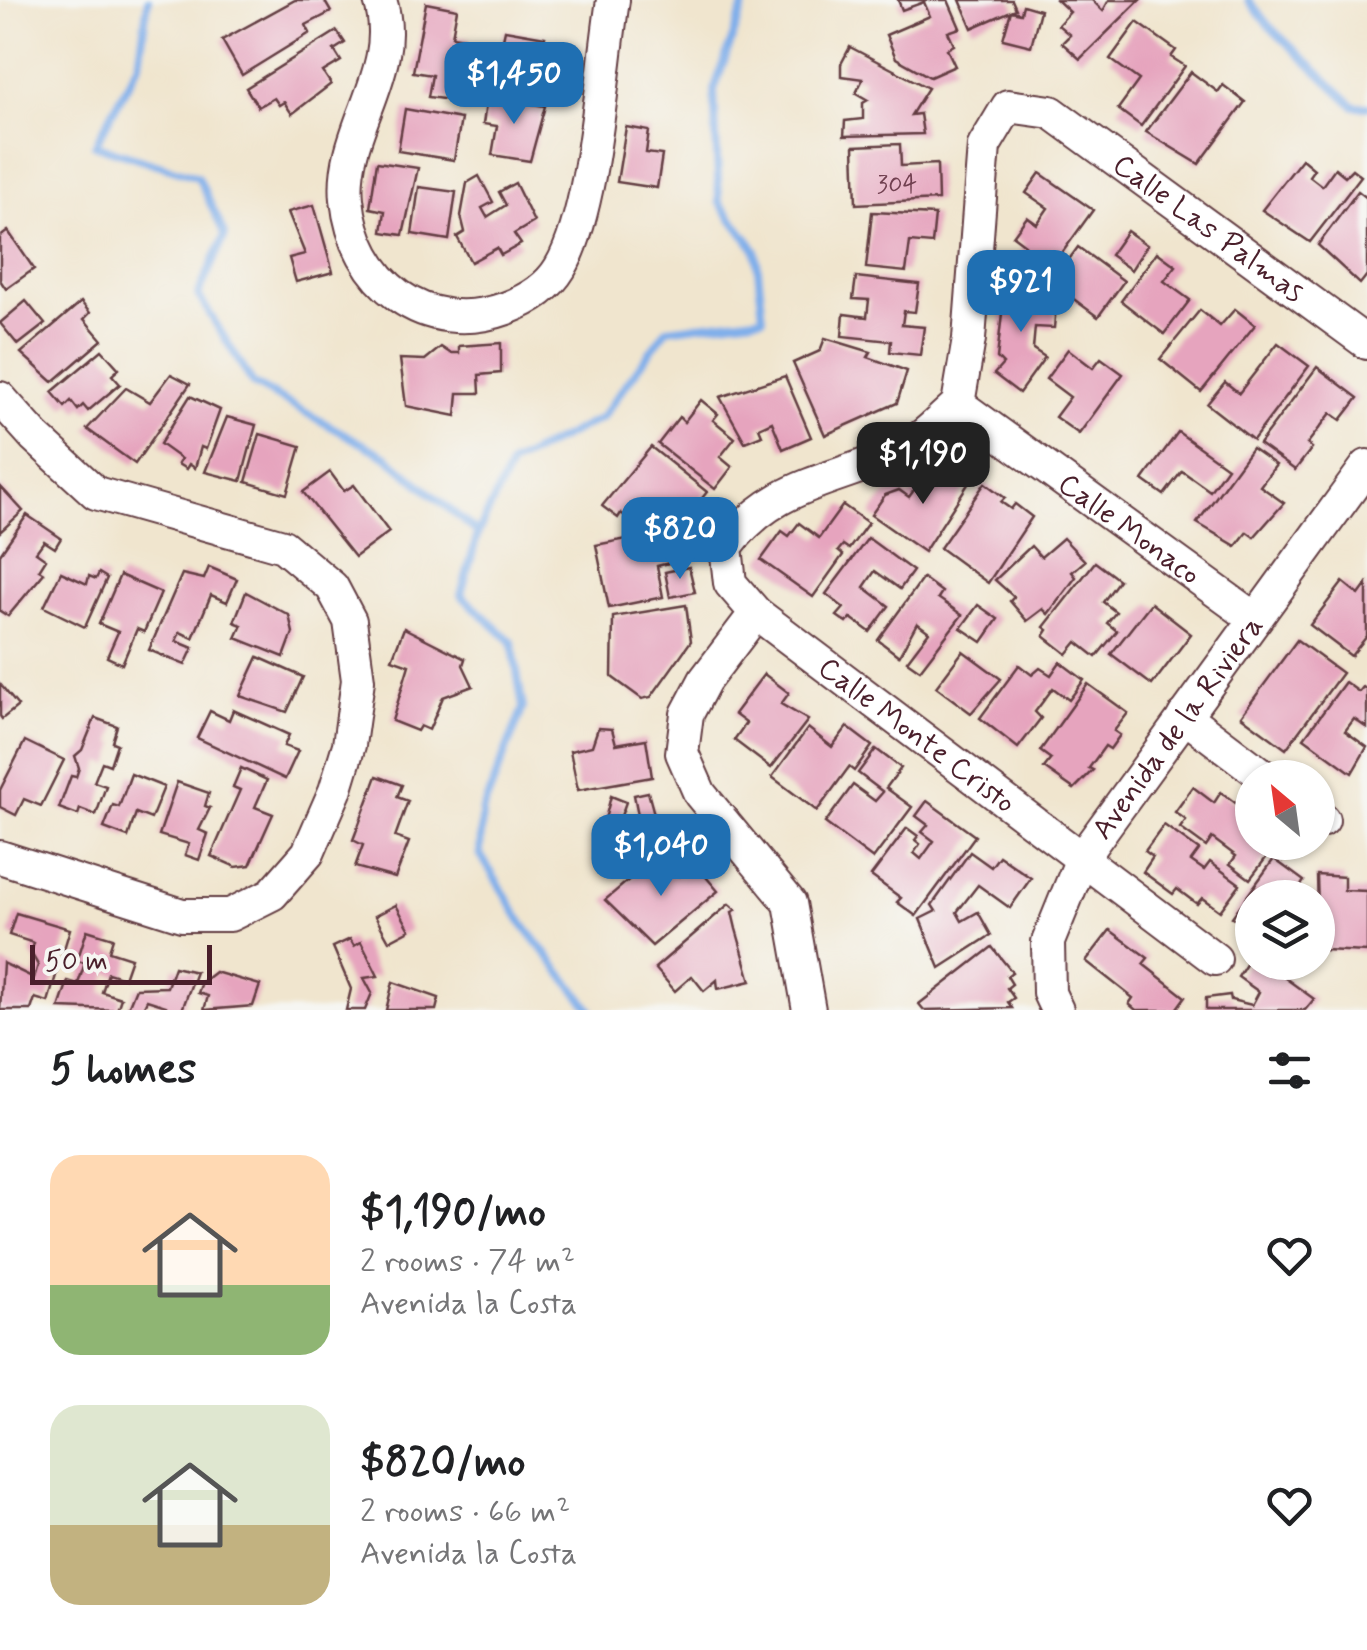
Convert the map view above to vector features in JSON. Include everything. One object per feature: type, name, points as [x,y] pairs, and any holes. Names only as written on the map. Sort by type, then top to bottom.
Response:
[{"type":"street","points":[[380,0],[384,64],[351,148],[347,200],[368,267],[413,308],[461,318],[495,312],[527,300],[559,270],[580,215],[613,0]]},
{"type":"street","name":"Calle Las Palmas","points":[[958,404],[968,339],[984,146],[1008,106],[1051,112],[1367,344]]},
{"type":"street","points":[[0,398],[34,437],[96,493],[283,546],[332,587],[350,622],[358,680],[349,745],[335,791],[308,853],[272,894],[230,915],[182,915],[0,857]]},
{"type":"street","name":"Calle Monte Cristo","points":[[958,404],[911,444],[791,490],[747,518],[726,547],[730,583],[756,613],[1215,959]]},
{"type":"street","name":"Calle Monaco","points":[[958,404],[1255,619]]},
{"type":"street","name":"Avenida de la Riviera","points":[[1056,1010],[1049,993],[1048,942],[1083,856],[1255,619],[1357,501],[1367,466]]},
{"type":"street","points":[[756,613],[705,680],[687,714],[682,753],[700,794],[790,903],[809,1010]]},
{"type":"street","points":[[1184,716],[1242,760]]},
{"type":"building","points":[[295,0],[324,0],[331,12],[306,25],[310,33],[242,75],[222,40]]},
{"type":"building","points":[[898,0],[948,0],[960,28],[948,32],[954,45],[947,49],[955,66],[930,77],[896,58],[886,35],[930,16],[924,2],[902,10]]},
{"type":"building","points":[[960,0],[1012,0],[1016,9],[972,28]]},
{"type":"building","points":[[1057,0],[1092,0],[1103,11],[1109,0],[1140,0],[1080,59],[1062,43],[1070,35],[1058,25],[1070,12]]},
{"type":"building","points":[[426,3],[457,9],[452,36],[470,39],[458,101],[428,97],[432,75],[413,72]]},
{"type":"building","points":[[1023,5],[1040,10],[1031,46],[1003,39],[1011,11],[1021,13]]},
{"type":"building","points":[[1137,22],[1176,50],[1171,57],[1185,66],[1141,126],[1118,109],[1139,80],[1110,59]]},
{"type":"building","points":[[505,30],[545,37],[540,58],[550,60],[544,90],[494,80]]},
{"type":"building","points":[[337,31],[345,43],[334,50],[341,61],[323,72],[331,84],[292,114],[284,102],[279,105],[274,98],[258,107],[246,88]]},
{"type":"building","points":[[850,47],[928,88],[911,115],[920,114],[923,134],[844,136],[845,121],[863,119],[863,103],[868,100],[856,93],[863,79],[841,76],[841,64]]},
{"type":"building","points":[[1191,72],[1218,92],[1223,85],[1245,102],[1199,164],[1146,132]]},
{"type":"building","points":[[487,97],[545,106],[530,161],[492,155],[497,126],[483,124]]},
{"type":"building","points":[[405,109],[461,119],[454,160],[398,151]]},
{"type":"building","points":[[626,127],[649,131],[646,153],[662,155],[657,188],[617,182]]},
{"type":"building","points":[[900,144],[901,166],[937,164],[938,200],[856,204],[854,146]]},
{"type":"building","points":[[1302,159],[1314,169],[1309,176],[1322,186],[1335,168],[1345,176],[1352,169],[1361,176],[1310,242],[1262,210]]},
{"type":"building","points":[[377,162],[418,168],[403,235],[382,232],[385,211],[370,208]]},
{"type":"building","points":[[1040,173],[1093,210],[1041,282],[1020,268],[1028,257],[1020,252],[1025,245],[1013,236],[1027,217],[1037,224],[1048,208],[1026,193]]},
{"type":"building","points":[[479,176],[493,202],[482,208],[487,217],[506,205],[499,192],[515,183],[534,222],[514,234],[521,244],[501,255],[497,248],[471,262],[457,237],[465,232],[461,216],[467,183]]},
{"type":"building","points":[[419,187],[456,192],[449,240],[412,234]]},
{"type":"building","points":[[1358,191],[1367,198],[1367,275],[1360,284],[1318,245]]},
{"type":"building","points":[[314,205],[333,272],[296,282],[289,258],[305,254],[288,212]]},
{"type":"building","points":[[872,212],[935,215],[932,244],[910,242],[906,272],[866,268]]},
{"type":"building","points":[[8,231],[34,269],[6,289],[0,280],[0,237]]},
{"type":"building","points":[[1127,231],[1147,245],[1131,270],[1110,255]]},
{"type":"building","points":[[1078,247],[1124,281],[1098,317],[1052,283]]},
{"type":"building","points":[[1157,252],[1176,266],[1164,281],[1190,300],[1164,334],[1121,301]]},
{"type":"building","points":[[856,277],[919,284],[915,312],[904,311],[902,325],[924,327],[920,355],[890,352],[891,341],[842,336],[844,314],[867,317],[869,300],[853,299]]},
{"type":"building","points":[[1005,286],[1034,288],[1034,302],[1056,306],[1054,328],[1035,327],[1033,349],[1045,357],[1019,393],[994,374],[1003,364],[997,358]]},
{"type":"building","points":[[26,301],[45,324],[18,345],[0,323]]},
{"type":"building","points":[[81,302],[90,313],[84,319],[102,340],[53,382],[21,353]]},
{"type":"building","points":[[1235,309],[1255,325],[1201,392],[1160,359],[1200,310],[1220,326]]},
{"type":"building","points":[[825,338],[871,352],[868,357],[907,371],[897,403],[825,435],[793,363],[820,351]]},
{"type":"building","points":[[501,343],[501,373],[479,375],[480,393],[458,393],[456,416],[406,406],[400,359],[425,360],[441,347],[459,353],[459,346]]},
{"type":"building","points":[[1278,343],[1309,366],[1253,440],[1207,404],[1225,382],[1239,393]]},
{"type":"building","points":[[1068,349],[1093,368],[1101,358],[1123,374],[1079,434],[1055,417],[1070,397],[1046,379]]},
{"type":"building","points":[[102,350],[119,369],[112,375],[120,384],[88,411],[83,405],[78,410],[71,401],[65,407],[52,392]]},
{"type":"building","points":[[1317,367],[1358,398],[1341,420],[1331,413],[1307,444],[1312,448],[1295,470],[1259,444]]},
{"type":"building","points":[[171,374],[190,384],[135,464],[87,429],[126,388],[150,402]]},
{"type":"building","points":[[785,376],[811,437],[783,449],[772,422],[759,428],[762,435],[745,442],[720,397]]},
{"type":"building","points":[[190,396],[220,410],[206,449],[201,447],[195,468],[189,464],[186,469],[178,464],[181,459],[160,444]]},
{"type":"building","points":[[701,400],[718,414],[713,420],[735,438],[720,457],[732,467],[715,489],[658,444],[679,417],[684,422]]},
{"type":"building","points":[[227,417],[256,425],[241,481],[205,472]]},
{"type":"building","points":[[1178,432],[1227,467],[1210,491],[1182,471],[1164,495],[1143,480]]},
{"type":"building","points":[[260,434],[301,446],[287,494],[246,482]]},
{"type":"building","points":[[651,447],[707,492],[676,530],[656,514],[643,530],[621,513],[618,518],[602,506]]},
{"type":"building","points":[[1252,448],[1276,465],[1260,486],[1284,503],[1254,537],[1247,532],[1236,546],[1197,523]]},
{"type":"building","points":[[952,463],[972,478],[924,552],[871,515],[885,495],[899,490],[909,497],[924,476],[931,480],[936,474],[941,478]]},
{"type":"building","points":[[330,472],[344,491],[354,485],[389,532],[355,557],[303,492]]},
{"type":"building","points":[[985,483],[1005,498],[1001,502],[1011,509],[1015,504],[1032,517],[988,583],[940,548]]},
{"type":"building","points":[[0,486],[23,511],[0,532]]},
{"type":"building","points":[[843,505],[868,523],[849,549],[843,545],[838,551],[843,555],[813,597],[761,560],[782,531],[789,536],[799,523],[819,538]]},
{"type":"building","points":[[27,515],[61,538],[55,548],[44,541],[36,552],[46,559],[39,570],[44,573],[8,616],[0,611],[0,554]]},
{"type":"building","points":[[642,536],[649,542],[664,539],[669,563],[657,566],[663,597],[609,608],[596,545]]},
{"type":"building","points":[[868,538],[913,571],[900,589],[875,571],[864,587],[889,606],[870,632],[851,618],[847,623],[837,616],[844,608],[826,594]]},
{"type":"building","points":[[1063,538],[1085,561],[1072,572],[1076,577],[1048,614],[1043,609],[1027,621],[1010,601],[1014,597],[995,580],[1031,546],[1041,557]]},
{"type":"building","points":[[1095,562],[1119,580],[1103,602],[1116,612],[1107,623],[1117,631],[1096,657],[1077,642],[1067,654],[1044,636],[1048,630],[1044,627]]},
{"type":"building","points":[[209,567],[237,579],[227,602],[211,595],[193,638],[180,632],[176,641],[193,648],[185,665],[149,650],[182,574],[204,579]]},
{"type":"building","points":[[689,567],[695,592],[670,597],[665,572]]},
{"type":"building","points":[[61,572],[87,584],[89,576],[96,579],[99,573],[107,578],[85,627],[44,607]]},
{"type":"building","points":[[120,575],[161,593],[144,632],[137,629],[122,664],[107,657],[118,632],[99,624]]},
{"type":"building","points":[[923,578],[942,592],[938,598],[962,615],[920,670],[907,661],[929,632],[917,623],[899,656],[878,640]]},
{"type":"building","points":[[1343,582],[1359,595],[1367,584],[1367,636],[1351,656],[1310,625]]},
{"type":"building","points":[[246,592],[289,615],[293,633],[284,657],[236,638],[242,625],[234,622]]},
{"type":"building","points":[[1151,603],[1191,634],[1152,685],[1111,654]]},
{"type":"building","points":[[686,605],[691,641],[651,697],[642,699],[612,677],[613,617]]},
{"type":"building","points":[[978,605],[998,619],[982,642],[961,628]]},
{"type":"building","points":[[404,628],[465,659],[463,665],[473,686],[443,697],[429,730],[420,726],[417,731],[392,721],[409,665],[392,659]]},
{"type":"building","points":[[1297,640],[1342,673],[1286,749],[1241,716]]},
{"type":"building","points":[[963,651],[1001,679],[971,713],[936,687]]},
{"type":"building","points":[[258,657],[303,677],[287,712],[240,696]]},
{"type":"building","points":[[1060,662],[1084,680],[1069,700],[1053,688],[1035,712],[1041,718],[1018,748],[980,718],[1019,665],[1032,675],[1040,668],[1051,675]]},
{"type":"building","points":[[764,674],[789,693],[781,704],[808,720],[771,768],[734,740],[746,723],[734,714]]},
{"type":"building","points":[[1345,682],[1359,692],[1363,687],[1367,690],[1367,728],[1354,719],[1345,731],[1367,747],[1352,773],[1304,738]]},
{"type":"building","points":[[0,684],[18,706],[2,719],[0,716]]},
{"type":"building","points":[[1088,684],[1128,713],[1114,731],[1120,735],[1110,749],[1105,746],[1089,768],[1093,770],[1074,789],[1044,768],[1051,759],[1040,751]]},
{"type":"building","points":[[233,710],[289,735],[284,746],[298,751],[285,779],[197,738],[210,711],[229,720]]},
{"type":"building","points":[[95,718],[117,726],[112,742],[117,744],[110,765],[102,762],[94,782],[106,786],[96,815],[80,809],[78,815],[59,808],[71,776],[76,777],[79,768],[75,756],[82,750]]},
{"type":"building","points":[[847,727],[872,746],[854,771],[849,767],[817,811],[772,777],[808,728],[832,747]]},
{"type":"building","points":[[598,728],[612,729],[616,744],[646,739],[652,777],[578,790],[570,751],[592,746]]},
{"type":"building","points":[[25,741],[64,760],[41,806],[24,799],[16,815],[0,807],[0,790]]},
{"type":"building","points":[[876,749],[901,768],[886,788],[912,807],[873,859],[825,823],[853,785],[875,801],[883,792],[858,773]]},
{"type":"building","points":[[241,768],[267,780],[255,807],[273,814],[250,865],[236,867],[211,856],[240,790],[233,787]]},
{"type":"building","points":[[131,774],[164,787],[151,819],[136,813],[128,837],[104,828],[113,805],[119,807]]},
{"type":"building","points":[[377,776],[402,785],[397,797],[408,801],[395,837],[409,842],[395,878],[355,867],[363,845],[353,840]]},
{"type":"building","points":[[177,782],[209,793],[205,806],[210,808],[199,830],[208,834],[199,860],[185,855],[189,844],[159,835]]},
{"type":"building","points":[[1193,787],[1214,803],[1221,792],[1235,803],[1235,855],[1212,838],[1206,847],[1180,828],[1186,820],[1175,812]]},
{"type":"building","points":[[648,792],[654,814],[671,837],[615,876],[602,831],[611,796],[626,802],[621,816],[622,831],[631,832],[640,825],[634,795]]},
{"type":"building","points":[[927,801],[975,836],[916,916],[897,902],[901,898],[871,876],[907,828],[918,836],[915,840],[920,844],[914,853],[921,859],[934,841],[922,832],[928,825],[916,816]]},
{"type":"building","points":[[1164,825],[1199,850],[1191,861],[1204,870],[1210,862],[1235,880],[1235,891],[1220,911],[1202,898],[1197,904],[1177,889],[1173,894],[1143,872],[1153,857],[1145,851]]},
{"type":"building","points":[[970,852],[991,867],[999,856],[1031,878],[1010,908],[978,885],[957,912],[962,921],[978,912],[991,935],[940,968],[920,919],[936,911],[932,905]]},
{"type":"building","points":[[1235,857],[1264,860],[1250,879],[1230,864]]},
{"type":"building","points":[[1275,860],[1303,880],[1259,880]]},
{"type":"building","points":[[651,861],[659,871],[668,863],[680,876],[695,864],[718,891],[652,946],[605,900]]},
{"type":"building","points":[[1317,875],[1344,877],[1344,890],[1367,891],[1367,952],[1335,951],[1335,880],[1317,880]]},
{"type":"building","points":[[729,904],[736,910],[732,912],[751,981],[718,989],[717,980],[704,991],[692,976],[675,991],[655,968]]},
{"type":"building","points":[[396,905],[410,930],[389,941],[375,916]]},
{"type":"building","points":[[16,913],[70,929],[48,1002],[35,998],[31,1010],[0,1010],[3,963],[34,978],[38,965],[31,953],[34,943],[9,935]]},
{"type":"building","points":[[87,930],[113,938],[109,951],[131,958],[124,978],[108,973],[102,992],[121,998],[117,1010],[59,1008],[68,981],[78,984],[85,963],[77,961]]},
{"type":"building","points":[[1110,930],[1148,958],[1143,964],[1185,997],[1179,1010],[1136,1010],[1129,1004],[1133,998],[1086,961]]},
{"type":"building","points":[[350,939],[354,946],[361,942],[378,976],[364,978],[372,993],[365,1010],[346,1010],[351,989],[333,947]]},
{"type":"building","points":[[992,947],[1012,972],[1007,976],[1012,984],[1007,988],[1014,998],[1008,1002],[1012,1008],[924,1010],[919,1004]]},
{"type":"building","points":[[174,967],[196,972],[182,1010],[165,1010],[166,1006],[147,1000],[142,1010],[127,1010],[136,988],[167,987]]},
{"type":"building","points":[[215,972],[260,985],[253,1006],[204,1010],[208,996],[198,993],[202,982]]},
{"type":"building","points":[[1242,980],[1288,980],[1314,999],[1305,1010],[1206,1010],[1206,998],[1230,995],[1231,1000],[1252,1005],[1259,992]]},
{"type":"building","points":[[393,982],[439,998],[436,1010],[386,1010]]},
{"type":"waterway","points":[[148,0],[139,63],[95,145],[198,177],[225,235],[198,295],[253,384],[387,457],[478,533],[461,595],[512,642],[523,708],[482,812],[480,854],[525,927],[591,1010]]},
{"type":"waterway","points":[[478,533],[511,464],[601,418],[667,329],[763,317],[756,250],[719,202],[714,90],[746,0]]},
{"type":"waterway","points":[[1248,0],[1270,27],[1354,106],[1367,106]]}]
